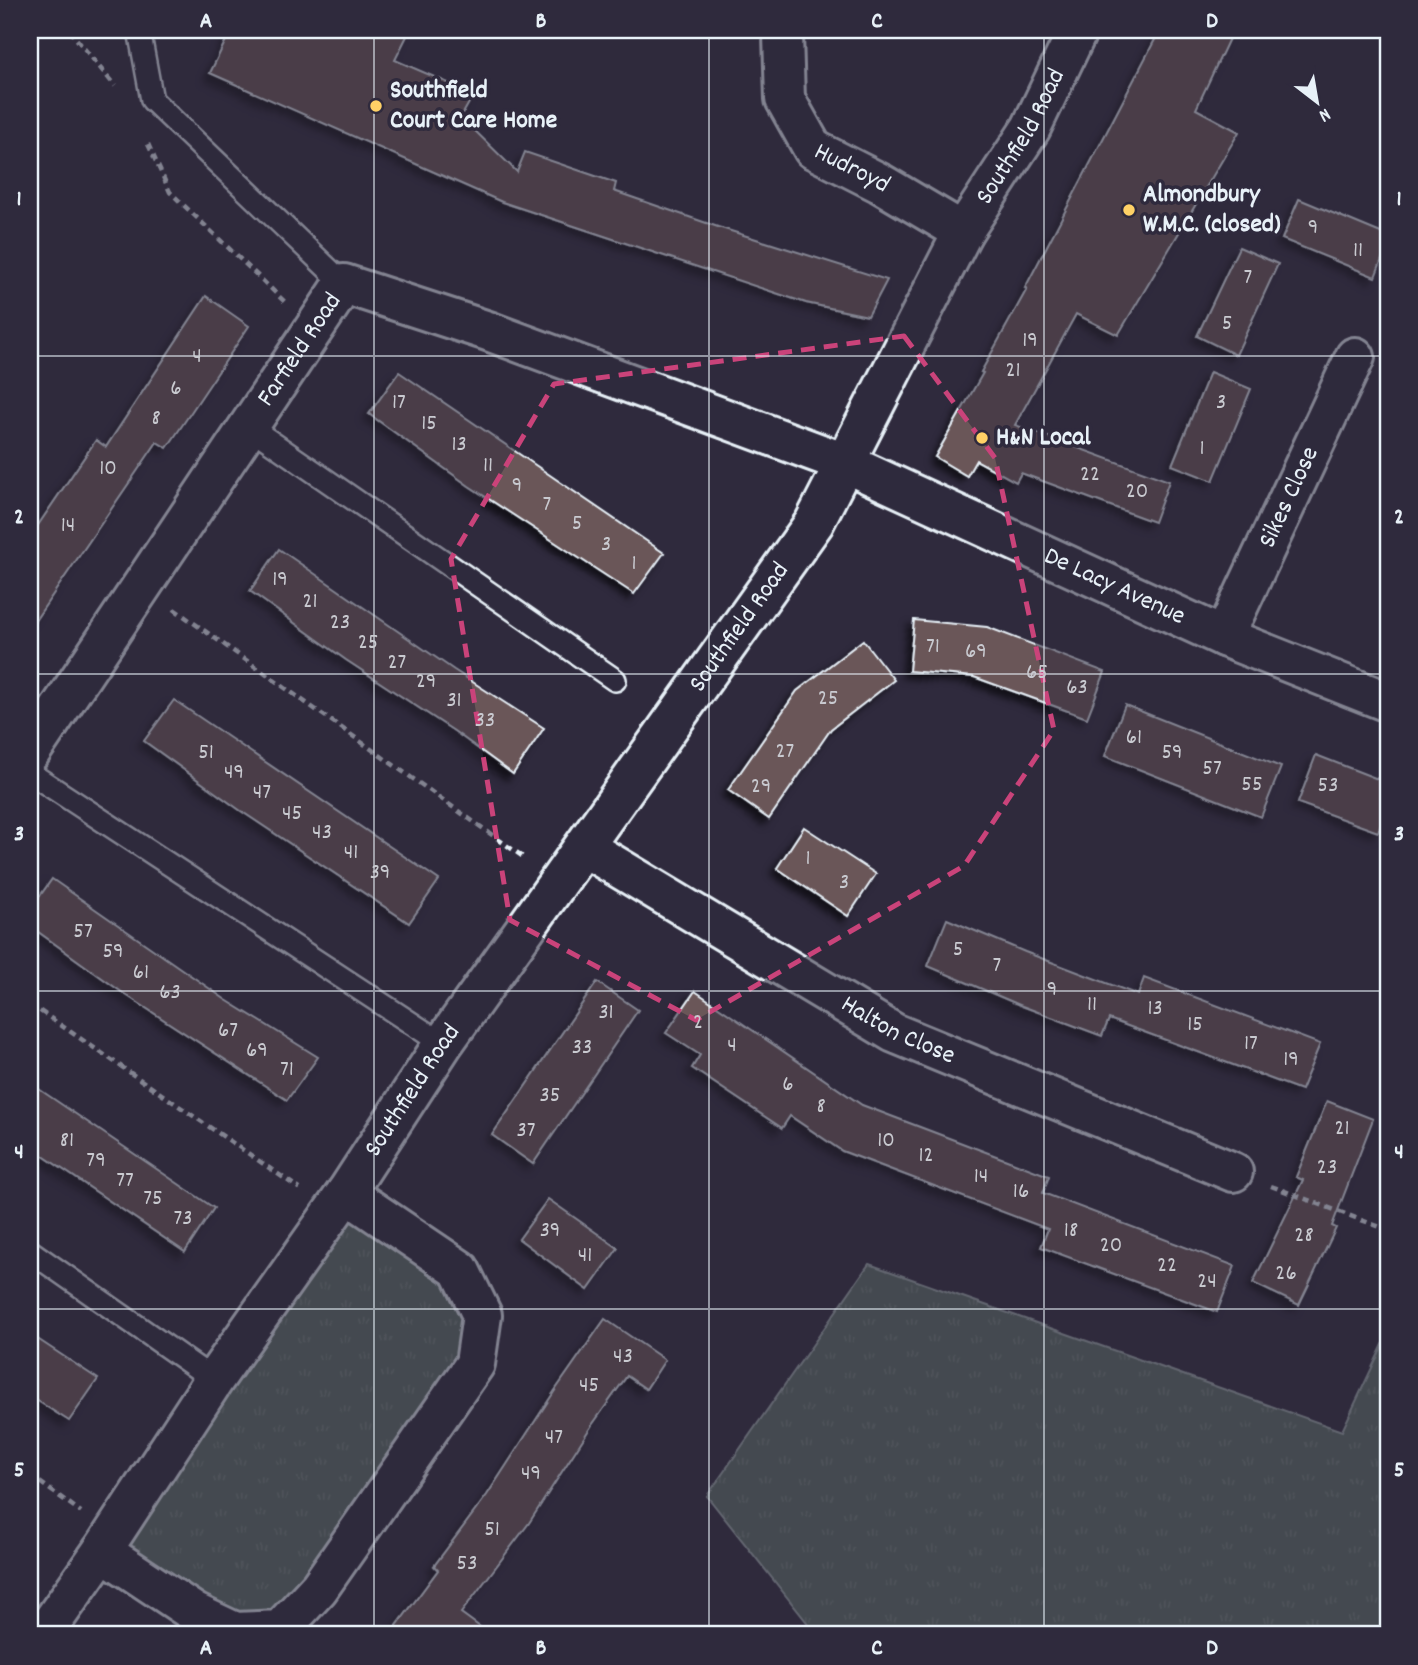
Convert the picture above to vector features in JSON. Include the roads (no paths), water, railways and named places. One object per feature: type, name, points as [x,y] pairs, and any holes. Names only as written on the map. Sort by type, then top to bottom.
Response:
[{"type":"street","name":"Hudroyd","points":[[785,30],[785,99],[813,149],[880,183],[963,232]]},
{"type":"street","name":"Southfield Road","points":[[43,1635],[108,1543],[214,1380],[340,1202],[443,1044],[814,523],[963,232],[1031,128],[1078,30]]},
{"type":"street","name":"Farfield Road","points":[[30,753],[344,284],[488,331],[845,463]]},
{"type":"street","name":"Sikes Close","points":[[1224,637],[1355,357]]},
{"type":"street","name":"De Lacy Avenue","points":[[845,463],[1224,637],[1388,702]]},
{"type":"street","name":"Halton Close","points":[[584,847],[894,1033],[1233,1172]]},
{"type":"street","points":[[108,1543],[195,1613],[235,1632],[280,1630],[319,1588],[475,1364],[482,1315],[460,1270],[340,1202]]},
{"type":"lane","points":[[139,30],[152,100],[344,284]]},
{"type":"lane","points":[[248,426],[615,680]]},
{"type":"lane","points":[[30,773],[443,1044]]},
{"type":"lane","points":[[30,1251],[214,1380]]},
{"type":"place","name":"Southfield Court Care Home","points":[[376,106]]},
{"type":"place","name":"Almondbury W.M.C. (closed)","points":[[1129,210]]},
{"type":"place","name":"H&N Local","points":[[982,438]]}]
